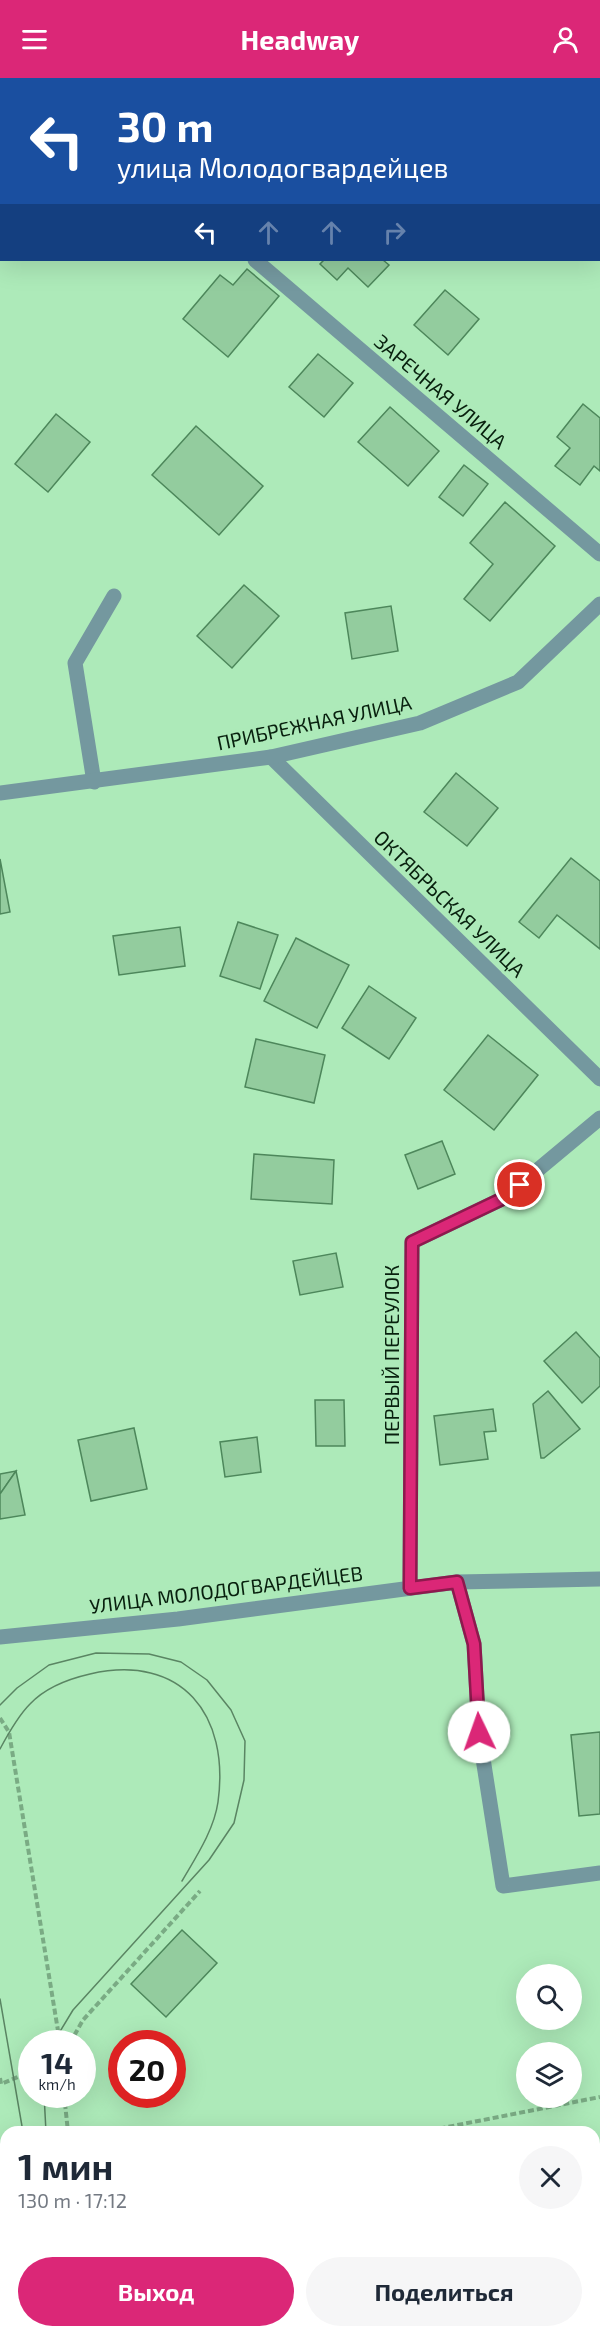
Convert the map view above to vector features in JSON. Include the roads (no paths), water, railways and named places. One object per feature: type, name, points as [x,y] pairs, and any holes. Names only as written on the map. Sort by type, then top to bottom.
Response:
[{"type":"street","name":"ЗАРЕЧНАЯ УЛИЦА","points":[[256,261],[600,554]]},
{"type":"street","points":[[94,782],[75,663],[114,596]]},
{"type":"street","name":"ПРИБРЕЖНАЯ УЛИЦА","points":[[0,793],[271,757],[420,723],[518,682],[600,604]]},
{"type":"street","name":"ОКТЯБРЬСКАЯ УЛИЦА","points":[[271,757],[600,1079]]},
{"type":"street","name":"ПЕРВЫЙ ПЕРЕУЛОК","points":[[410,1588],[412,1242],[504,1198],[600,1118]]},
{"type":"street","name":"УЛИЦА МОЛОДОГВАРДЕЙЦЕВ","points":[[0,1637],[178,1619],[457,1582],[600,1579]]},
{"type":"street","points":[[457,1582],[474,1644],[479,1732],[503,1886],[600,1873]]},
{"type":"tram line","points":[[0,1705],[17,1688],[49,1665],[96,1653],[149,1654],[181,1662],[207,1680],[231,1710],[245,1741],[244,1780],[234,1823],[209,1860],[73,2010],[61,2030]]},
{"type":"tram line","points":[[0,1749],[17,1720],[30,1704],[50,1688],[66,1681],[90,1674],[122,1670],[150,1673],[174,1682],[193,1698],[207,1718],[216,1742],[220,1771],[218,1802],[213,1823],[182,1881]]},
{"type":"tram line","points":[[0,1999],[22,2126]]},
{"type":"tram line","points":[[45,2108],[46,2126]]}]
